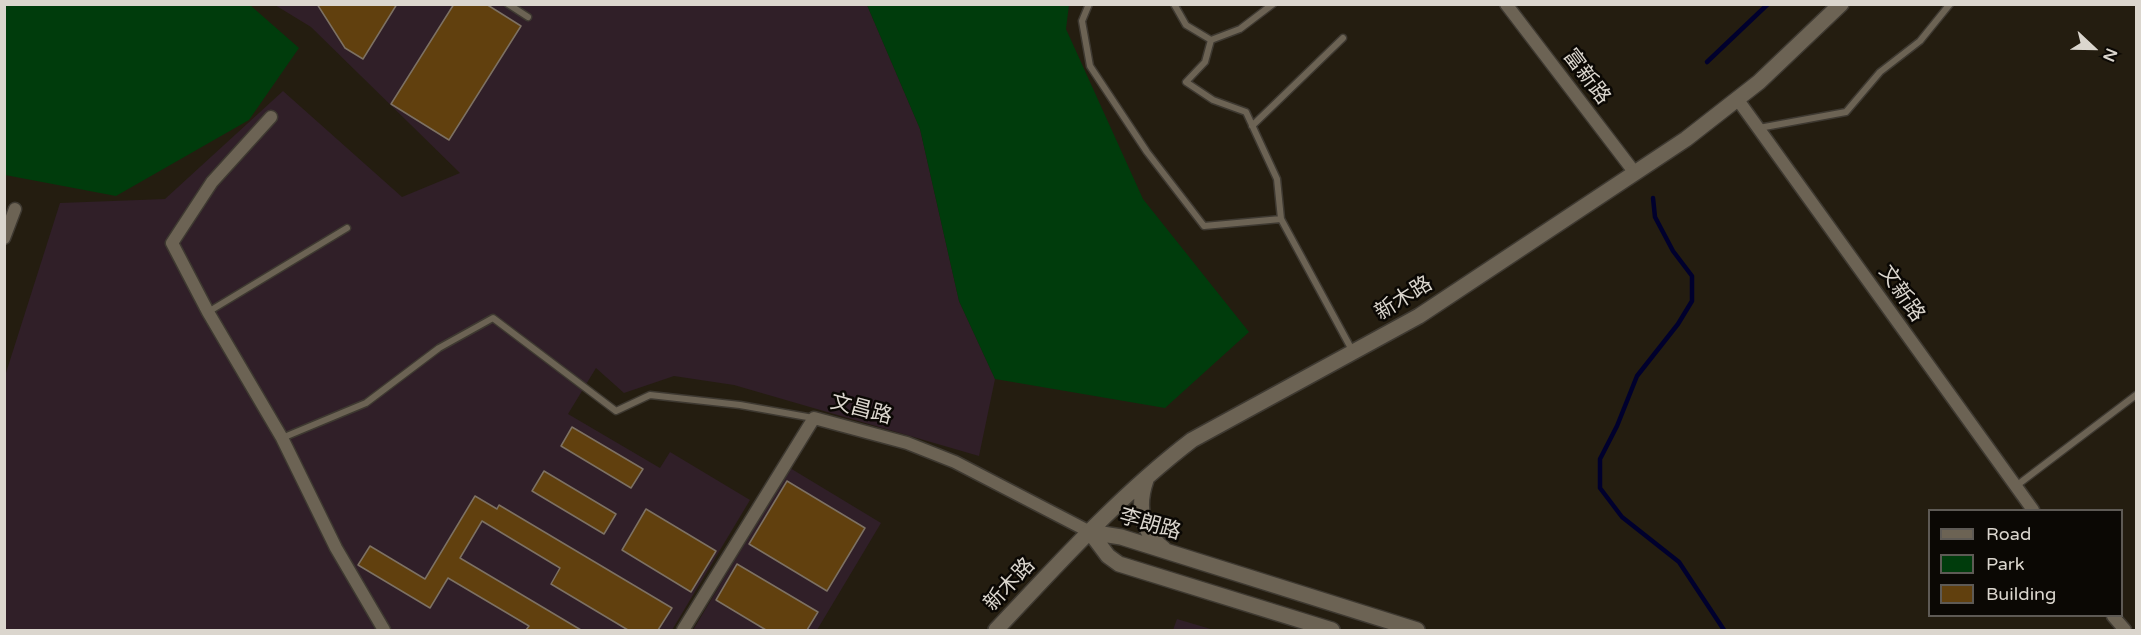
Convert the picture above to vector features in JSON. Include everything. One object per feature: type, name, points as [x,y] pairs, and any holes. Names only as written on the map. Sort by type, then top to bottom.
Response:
[{"type":"street","name":"富新路","points":[[1506,4],[1635,173]]},
{"type":"street","name":"新木路","points":[[996,630],[1090,532],[1147,477],[1192,440],[1419,316],[1635,173],[1716,118],[1738,100],[1841,4]]},
{"type":"street","name":"文新路","points":[[1738,100],[2033,509]]},
{"type":"street","points":[[271,117],[212,182],[172,243],[208,312],[282,438],[336,548],[384,630]]},
{"type":"street","points":[[4,238],[15,209]]},
{"type":"street","name":"文昌路","points":[[683,630],[814,418],[907,442],[955,462],[1090,532]]},
{"type":"street","points":[[1147,477],[1141,494],[1142,520],[1156,543],[1166,551]]},
{"type":"street","name":"李朗路","points":[[1090,532],[1121,537],[1417,630]]},
{"type":"street","name":"李朗路","points":[[1090,532],[1108,556],[1119,564],[1332,630]]},
{"type":"street","points":[[2115,617],[2125,630]]},
{"type":"lane","points":[[508,4],[528,17]]},
{"type":"lane","points":[[1089,4],[1082,21],[1090,66],[1147,152],[1204,226],[1281,219]]},
{"type":"lane","points":[[1174,4],[1186,25],[1210,40]]},
{"type":"lane","points":[[1210,40],[1240,30],[1273,4]]},
{"type":"lane","points":[[1758,128],[1846,112],[1880,72],[1920,41],[1950,4]]},
{"type":"lane","points":[[1252,126],[1343,38]]},
{"type":"lane","points":[[1210,40],[1205,62],[1186,82],[1213,100],[1246,112],[1277,179],[1281,219],[1354,353]]},
{"type":"lane","points":[[208,312],[347,228]]},
{"type":"lane","points":[[282,438],[366,403],[439,348],[493,318],[615,411],[650,395],[740,405],[814,418]]},
{"type":"lane","points":[[2015,486],[2136,395]]},
{"type":"shaded area","points":[[275,5],[867,5],[920,129],[959,301],[995,379],[979,456],[734,385],[674,376],[624,393],[596,368],[568,414],[660,468],[670,452],[750,500],[672,630],[5,630],[5,376],[60,203],[165,199],[283,91],[402,197],[460,173],[311,27]]},
{"type":"shaded area","points":[[790,468],[881,523],[817,630],[693,630]]},
{"type":"shaded area","points":[[1177,619],[1214,630],[1173,630]]},
{"type":"green space","points":[[4,5],[250,5],[299,48],[249,120],[116,196],[5,175]]},
{"type":"green space","points":[[867,5],[1069,5],[1066,29],[1143,199],[1249,332],[1165,408],[995,379],[959,301],[920,129]]},
{"type":"building","points":[[317,4],[397,4],[363,59],[345,48]]},
{"type":"building","points":[[454,4],[486,4],[521,26],[449,140],[391,104]]},
{"type":"building","points":[[572,427],[643,469],[631,488],[561,446]]},
{"type":"building","points":[[544,471],[616,514],[604,534],[532,491]]},
{"type":"building","points":[[787,481],[865,528],[827,591],[749,544]]},
{"type":"building","points":[[475,496],[497,509],[499,505],[672,608],[658,630],[628,630],[551,584],[560,568],[482,521],[460,558],[581,630],[526,630],[529,626],[448,578],[430,608],[358,565],[370,546],[425,579]]},
{"type":"building","points":[[646,509],[716,551],[691,592],[622,550]]},
{"type":"building","points":[[737,564],[818,612],[807,630],[766,630],[716,600]]},
{"type":"waterway","points":[[1707,62],[1768,4]]},
{"type":"waterway","points":[[1653,198],[1655,217],[1673,251],[1692,276],[1692,301],[1678,324],[1637,376],[1617,426],[1600,459],[1600,488],[1622,517],[1679,562],[1724,630]]}]
